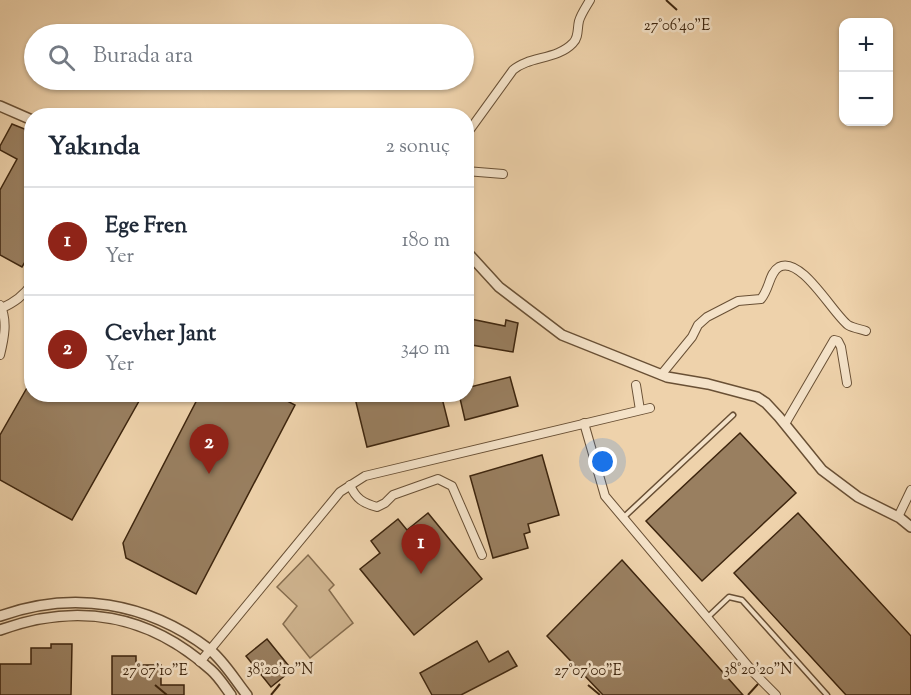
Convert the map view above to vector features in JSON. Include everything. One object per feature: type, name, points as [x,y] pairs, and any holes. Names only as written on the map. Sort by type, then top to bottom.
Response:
[{"type":"street","points":[[474,124],[513,70],[518,66],[556,54],[573,43],[578,33],[579,22],[590,0]]},
{"type":"street","points":[[0,106],[24,116]]},
{"type":"street","points":[[474,172],[503,174]]},
{"type":"street","points":[[474,260],[499,287],[562,335],[661,375],[757,397],[766,403],[822,470],[858,497],[898,517],[911,527]]},
{"type":"street","points":[[661,375],[692,337],[698,325],[738,301],[761,298],[768,290],[770,278],[777,268],[783,266],[808,277],[850,327],[866,331]]},
{"type":"street","points":[[0,355],[4,337],[4,312],[1,306],[15,302],[24,294]]},
{"type":"street","points":[[784,424],[834,340],[838,341],[841,347],[847,383]]},
{"type":"street","points":[[636,385],[640,410]]},
{"type":"street","points":[[200,662],[340,492],[365,476],[650,408]]},
{"type":"street","points":[[584,423],[605,496],[754,673],[776,695]]},
{"type":"street","points":[[350,485],[354,495],[360,501],[377,507],[393,495],[438,479],[452,486],[482,555]]},
{"type":"street","points":[[898,517],[910,491],[911,482]]},
{"type":"street","points":[[0,616],[19,609],[57,602],[93,602],[128,608],[162,621],[210,650],[247,695]]},
{"type":"street","points":[[0,630],[23,622],[58,615],[92,615],[124,621],[157,633],[200,662],[213,671],[231,695]]},
{"type":"lane","points":[[623,517],[733,416]]},
{"type":"lane","points":[[708,618],[729,597],[742,600],[827,695]]},
{"type":"shaded area","points":[[308,555],[334,585],[329,590],[353,623],[310,658],[283,624],[297,606],[277,587]]},
{"type":"building","points":[[12,124],[24,129],[24,264],[22,267],[0,255],[0,190],[17,159],[0,150]]},
{"type":"building","points":[[474,320],[505,326],[506,320],[518,323],[513,352],[474,345]]},
{"type":"building","points":[[510,377],[518,406],[465,420],[461,402],[474,402],[474,386]]},
{"type":"building","points":[[24,393],[24,402],[138,402],[72,520],[0,480],[0,435]]},
{"type":"building","points":[[196,402],[289,402],[295,405],[196,594],[126,558],[123,543]]},
{"type":"building","points":[[356,402],[443,402],[449,426],[367,447]]},
{"type":"building","points":[[740,433],[796,493],[702,581],[646,521]]},
{"type":"building","points":[[542,455],[559,515],[528,524],[530,532],[524,534],[528,548],[493,558],[470,476]]},
{"type":"building","points":[[428,513],[482,579],[414,635],[360,569],[380,553],[371,541],[398,519],[407,530]]},
{"type":"building","points":[[798,513],[911,636],[911,695],[846,695],[734,573]]},
{"type":"building","points":[[622,560],[743,695],[603,695],[547,636]]},
{"type":"building","points":[[267,639],[292,670],[271,687],[246,656]]},
{"type":"building","points":[[477,641],[489,662],[508,651],[517,666],[461,695],[432,695],[420,673]]},
{"type":"building","points":[[51,644],[72,644],[71,695],[0,695],[0,664],[31,664],[31,648],[51,648]]},
{"type":"building","points":[[112,656],[136,656],[136,665],[161,665],[161,685],[184,685],[184,695],[112,695]]},
{"type":"place","name":"Cevher Jant","points":[[209,474]]},
{"type":"place","name":"Ege Fren","points":[[421,574]]}]
